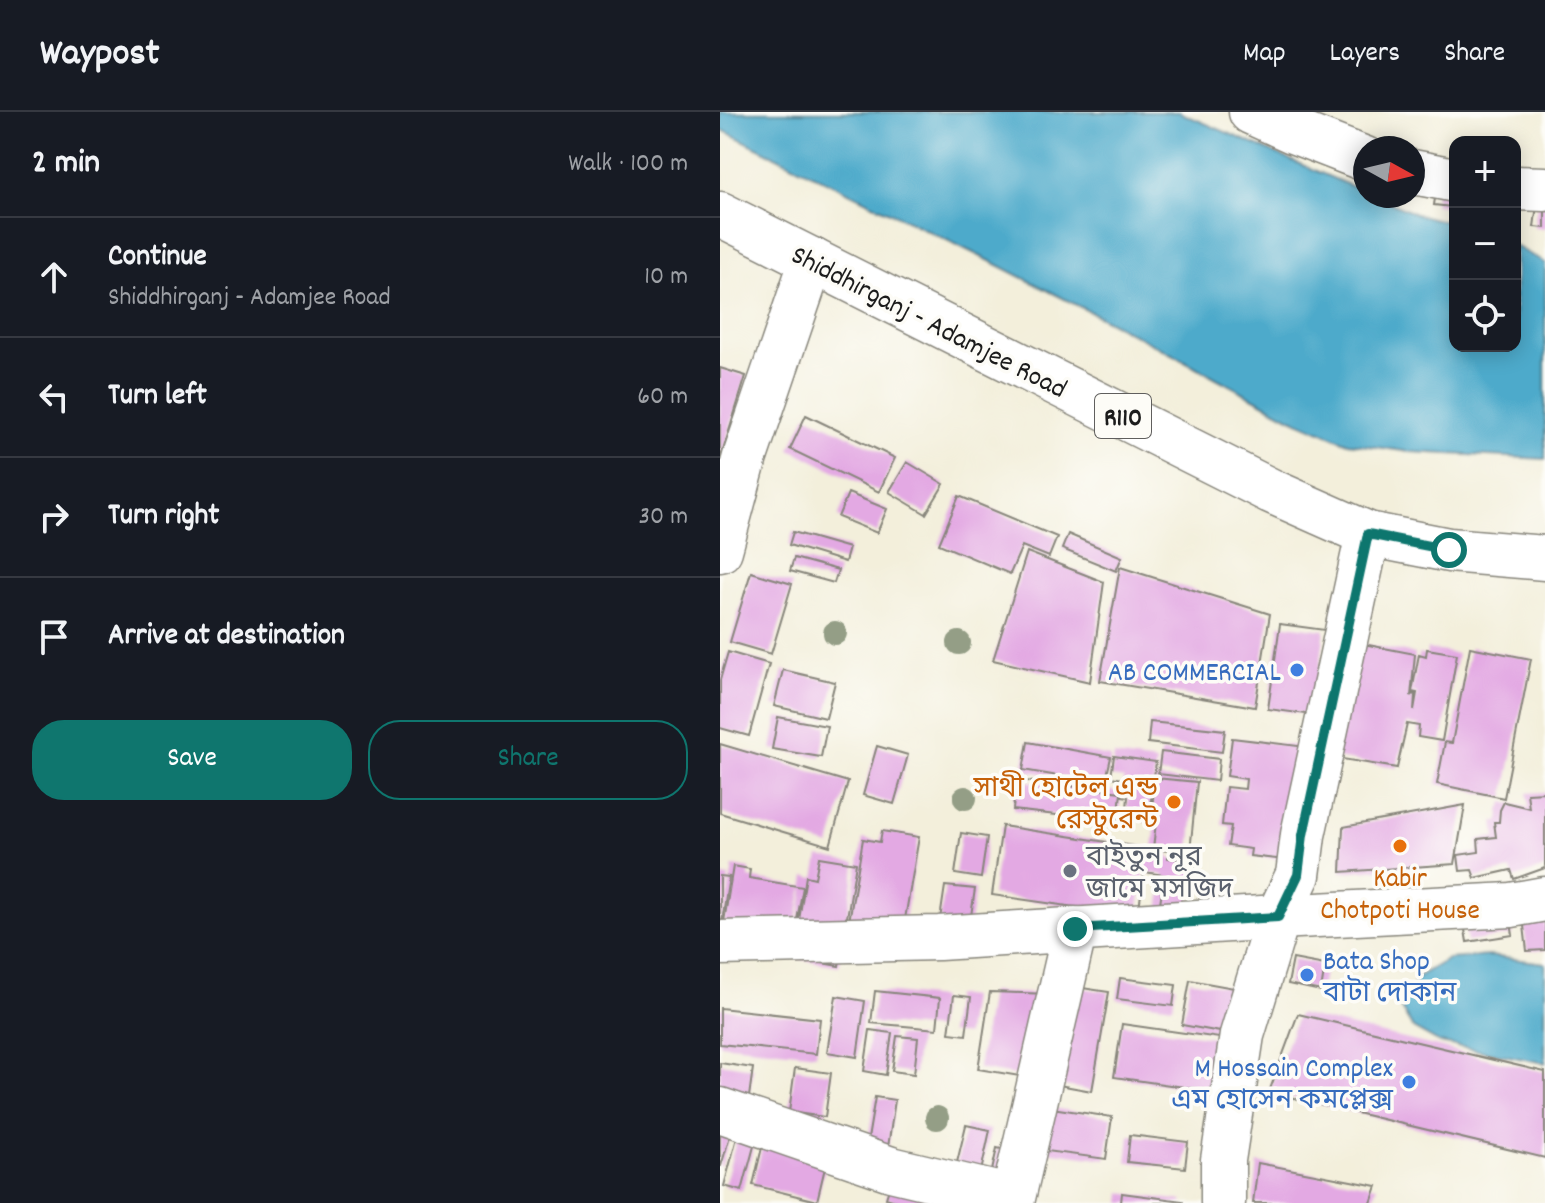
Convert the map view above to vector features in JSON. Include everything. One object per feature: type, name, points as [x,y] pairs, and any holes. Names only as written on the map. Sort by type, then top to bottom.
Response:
[{"type":"street","points":[[1251,112],[1353,154]]},
{"type":"street","points":[[1425,174],[1449,179]]},
{"type":"street","points":[[1521,188],[1545,189]]},
{"type":"street","name":"Shiddhirganj - Adamjee Road","points":[[720,214],[1271,491],[1368,534],[1449,550],[1545,558]]},
{"type":"street","points":[[720,550],[745,457],[812,260]]},
{"type":"street","points":[[1223,1203],[1223,1160],[1242,1035],[1278,917],[1298,875],[1313,788],[1368,534]]},
{"type":"street","points":[[720,943],[939,938],[1511,905],[1545,899]]},
{"type":"street","points":[[720,1110],[891,1169],[1013,1198],[1075,929]]},
{"type":"water","points":[[720,112],[1179,112],[1353,187],[1353,208],[1402,208],[1449,222],[1449,352],[1521,352],[1521,249],[1545,263],[1545,459],[1410,452],[1348,443],[1291,418],[996,264],[720,129]]},
{"type":"water","points":[[1489,956],[1545,963],[1545,1063],[1440,1043],[1413,1028],[1400,1007],[1419,976],[1448,959]]},
{"type":"building","points":[[1437,184],[1449,189],[1449,207],[1434,205]]},
{"type":"building","points":[[1537,205],[1545,206],[1545,228],[1534,227]]},
{"type":"building","points":[[720,368],[746,376],[721,457],[720,457]]},
{"type":"building","points":[[806,415],[895,458],[879,492],[790,449]]},
{"type":"building","points":[[907,462],[944,484],[926,514],[889,492]]},
{"type":"building","points":[[848,493],[887,509],[877,533],[838,517]]},
{"type":"building","points":[[959,496],[1057,537],[1049,557],[1022,546],[1010,574],[939,544]]},
{"type":"building","points":[[793,532],[849,548],[845,562],[789,545]]},
{"type":"building","points":[[1068,534],[1122,557],[1116,571],[1062,549]]},
{"type":"building","points":[[1027,552],[1104,582],[1090,682],[993,660]]},
{"type":"building","points":[[794,558],[838,570],[834,583],[790,571]]},
{"type":"building","points":[[1120,567],[1270,614],[1255,707],[1100,681]]},
{"type":"building","points":[[751,572],[792,584],[771,654],[730,642]]},
{"type":"building","name":"AB COMMERCIAL","points":[[1280,624],[1325,630],[1313,715],[1268,709]]},
{"type":"building","points":[[1348,641],[1415,654],[1411,696],[1415,695],[1414,710],[1417,693],[1412,692],[1419,654],[1426,656],[1427,649],[1457,654],[1442,741],[1418,737],[1419,726],[1407,724],[1397,768],[1330,757]]},
{"type":"building","points":[[1470,647],[1531,659],[1504,798],[1437,784],[1445,742],[1452,743]]},
{"type":"building","points":[[728,652],[769,664],[749,736],[720,728],[720,680]]},
{"type":"building","points":[[783,670],[835,682],[826,718],[774,706]]},
{"type":"building","points":[[778,717],[827,726],[821,757],[772,749]]},
{"type":"building","points":[[1150,722],[1225,730],[1222,752],[1148,743]]},
{"type":"building","points":[[1232,738],[1307,747],[1294,861],[1250,856],[1251,849],[1228,846],[1231,826],[1222,825],[1226,787],[1245,789],[1246,779],[1227,776]]},
{"type":"building","points":[[1028,742],[1111,757],[1105,784],[1023,770]]},
{"type":"building","points":[[720,744],[848,782],[830,846],[720,813]]},
{"type":"building","points":[[877,746],[908,755],[894,804],[863,795]]},
{"type":"building","points":[[1161,752],[1219,759],[1217,781],[1158,774]]},
{"type":"building","points":[[1114,756],[1156,762],[1148,822],[1126,819],[1128,797],[1122,796],[1124,779],[1111,777]]},
{"type":"building","name":"বাইতুন নূর জামে মসজিদ","points":[[1155,778],[1197,782],[1190,852],[1161,850],[1169,851],[1168,858],[1195,862],[1187,922],[1158,918],[1164,875],[1144,872],[1138,916],[992,895],[1002,826],[1153,849],[1156,822],[1151,822]]},
{"type":"building","points":[[1016,780],[1121,792],[1118,822],[1013,810]]},
{"type":"building","points":[[1545,792],[1545,868],[1514,879],[1511,870],[1475,878],[1472,870],[1460,871],[1458,855],[1479,852],[1478,839],[1496,837],[1494,822],[1499,822],[1504,802],[1529,808],[1527,793]]},
{"type":"building","name":"Kabir Chotpoti House","points":[[1465,805],[1455,864],[1341,872],[1343,827]]},
{"type":"building","points":[[882,831],[919,837],[898,960],[844,951],[863,839],[880,842]]},
{"type":"building","points":[[961,833],[987,837],[981,878],[955,874]]},
{"type":"building","points":[[819,857],[856,863],[839,966],[793,958],[806,876],[815,878]]},
{"type":"building","points":[[733,866],[750,869],[749,878],[803,887],[790,958],[723,928]]},
{"type":"building","points":[[720,876],[729,877],[722,921],[720,921]]},
{"type":"building","points":[[945,886],[975,889],[968,936],[938,932]]},
{"type":"building","points":[[1545,890],[1545,950],[1527,951],[1520,892]]},
{"type":"building","points":[[1507,898],[1513,935],[1467,942],[1461,905]]},
{"type":"building","name":"Bata Shop বাটা দোকান","points":[[1293,959],[1325,965],[1321,991],[1288,984]]},
{"type":"building","points":[[1120,978],[1176,985],[1173,1006],[1117,999]]},
{"type":"building","points":[[1190,980],[1234,988],[1226,1033],[1182,1025]]},
{"type":"building","points":[[1069,986],[1109,992],[1092,1091],[1053,1084]]},
{"type":"building","points":[[875,991],[940,998],[937,1029],[871,1023]]},
{"type":"building","points":[[990,992],[1051,994],[1038,1079],[978,1069]]},
{"type":"building","points":[[954,995],[971,997],[966,1035],[949,1033]]},
{"type":"building","points":[[836,996],[865,1001],[857,1057],[827,1052]]},
{"type":"building","points":[[720,1008],[820,1019],[816,1054],[720,1044]]},
{"type":"building","name":"M Hossain Complex এম হোসেন কমপ্লেক্স","points":[[1298,1014],[1545,1072],[1545,1158],[1269,1092]]},
{"type":"building","points":[[1122,1024],[1220,1038],[1212,1091],[1114,1077]]},
{"type":"building","points":[[870,1030],[892,1033],[886,1075],[864,1071]]},
{"type":"building","points":[[897,1036],[918,1038],[914,1074],[892,1071]]},
{"type":"building","points":[[720,1063],[753,1068],[748,1104],[720,1099]]},
{"type":"building","points":[[795,1068],[831,1073],[825,1117],[789,1112]]},
{"type":"building","points":[[875,1097],[895,1100],[887,1154],[866,1151]]},
{"type":"building","points":[[1045,1107],[1112,1117],[1106,1159],[1039,1150]]},
{"type":"building","points":[[720,1122],[733,1126],[721,1166],[720,1166]]},
{"type":"building","points":[[966,1125],[990,1130],[979,1181],[954,1175]]},
{"type":"building","points":[[739,1130],[757,1135],[742,1191],[724,1186]]},
{"type":"building","points":[[1130,1135],[1188,1142],[1185,1168],[1127,1162]]},
{"type":"building","points":[[764,1139],[828,1155],[817,1201],[753,1185]]},
{"type":"building","points":[[997,1148],[1015,1152],[990,1180]]},
{"type":"building","points":[[1258,1163],[1377,1186],[1371,1203],[1253,1203]]},
{"type":"building","points":[[893,1176],[939,1203],[902,1203],[886,1198]]},
{"type":"building","points":[[1122,1193],[1183,1201],[1121,1203]]},
{"type":"place","name":"AB COMMERCIAL","points":[[1297,670]]},
{"type":"place","name":"সাথী হোটেল এন্ড রেস্টুরেন্ট","points":[[1174,802]]},
{"type":"place","name":"Kabir Chotpoti House","points":[[1400,846]]},
{"type":"place","name":"বাইতুন নূর জামে মসজিদ","points":[[1070,871]]},
{"type":"place","name":"Bata Shop বাটা দোকান","points":[[1307,975]]},
{"type":"place","name":"M Hossain Complex এম হোসেন কমপ্লেক্স","points":[[1409,1082]]},
{"type":"route","points":[[1075,929],[1278,917],[1298,875],[1303,835],[1368,534],[1449,550]]}]
